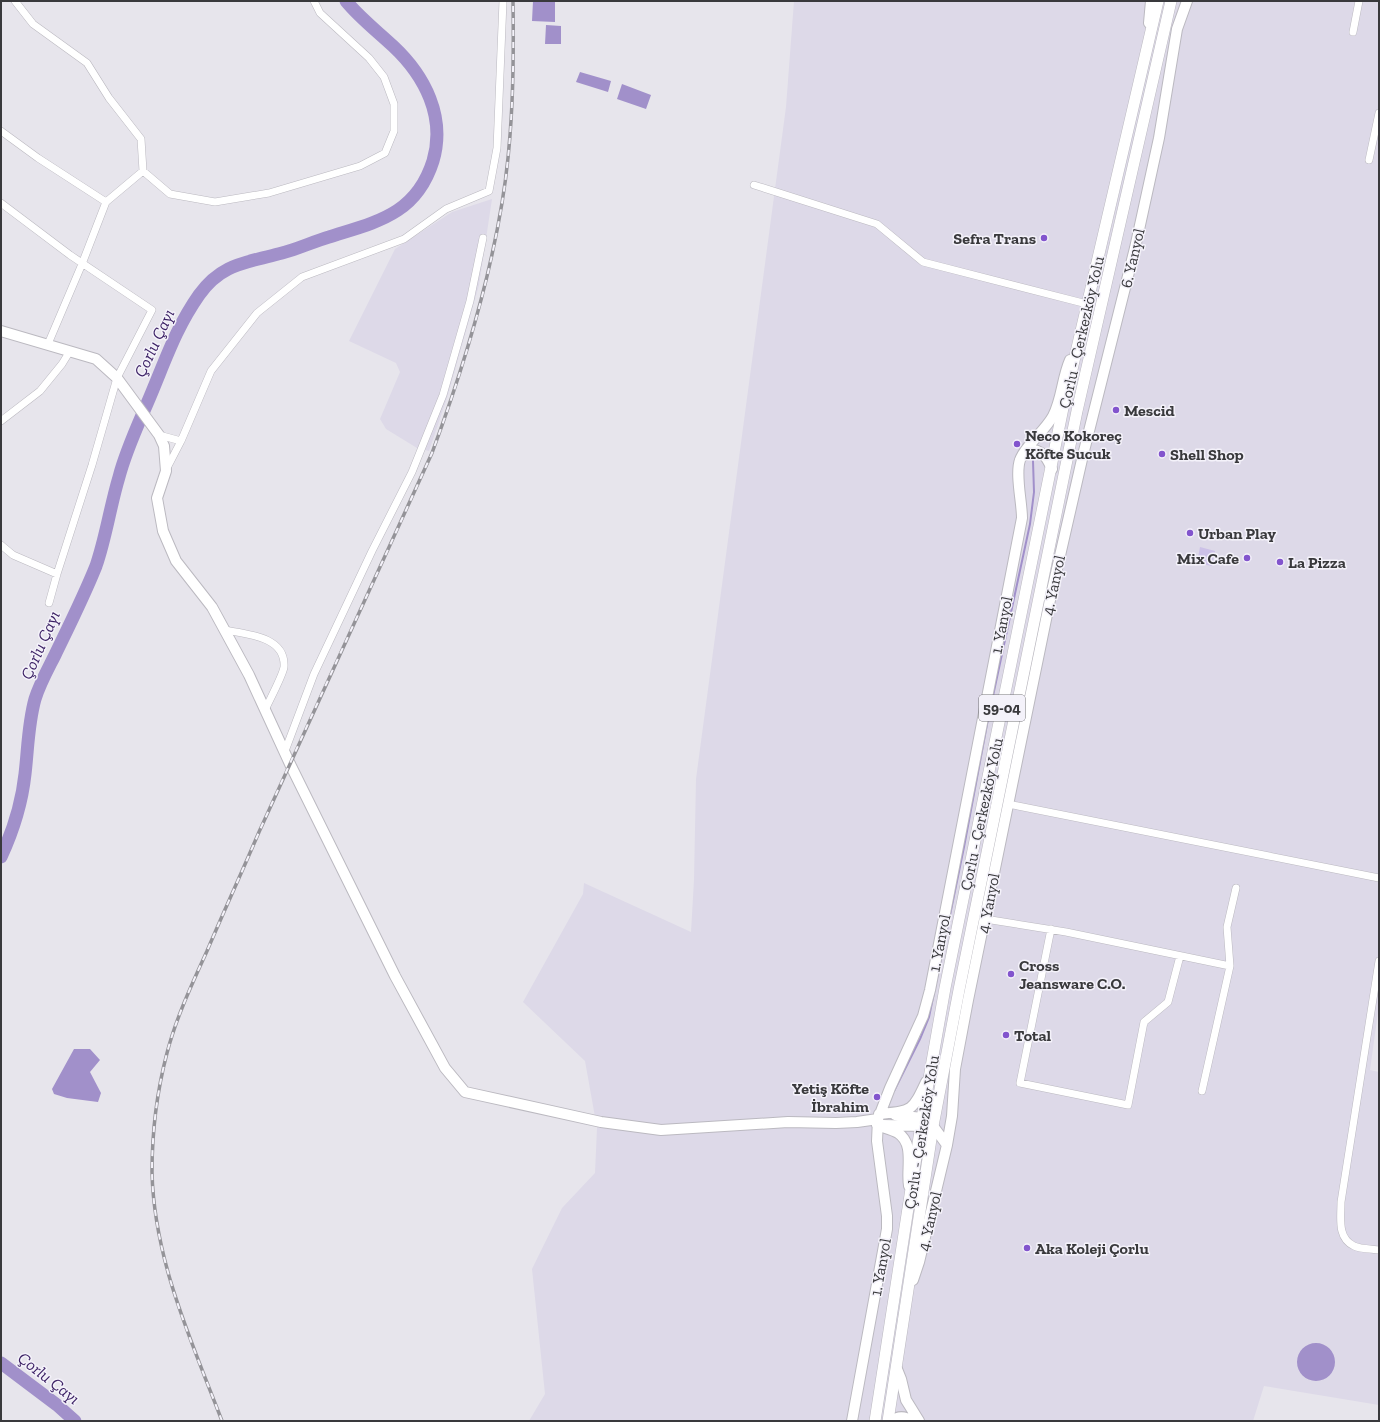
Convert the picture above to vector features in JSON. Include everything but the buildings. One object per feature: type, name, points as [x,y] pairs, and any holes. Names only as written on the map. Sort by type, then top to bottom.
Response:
[{"type":"main road","points":[[1147,53],[1151,1]]},
{"type":"main road","name":"Çorlu - Çerkezköy Yolu","points":[[875,1421],[921,1122],[945,988],[1064,408],[1158,1]]},
{"type":"main road","name":"Çorlu - Çerkezköy Yolu","points":[[890,1421],[934,1126],[958,990],[1077,411],[1171,1]]},
{"type":"main road","name":"6. Yanyol","points":[[1069,514],[1135,248],[1159,138],[1177,29],[1187,1]]},
{"type":"main road","points":[[1,331],[96,359],[117,378],[159,435],[164,446],[166,470],[157,498],[163,531],[176,561],[212,607],[249,675],[290,764],[395,976],[445,1068],[465,1092],[601,1122],[661,1130],[788,1122],[857,1122],[878,1119],[904,1111],[914,1106],[918,1101],[931,1071]]},
{"type":"main road","points":[[1020,459],[1047,425],[1053,415],[1059,400],[1068,365],[1079,342]]},
{"type":"main road","points":[[1020,459],[1034,450],[1038,451],[1046,457],[1052,469]]},
{"type":"main road","name":"1. Yanyol","points":[[852,1421],[887,1229],[887,1216],[877,1141],[878,1119],[890,1088],[918,1029],[930,990],[1022,518],[1019,474],[1020,459]]},
{"type":"main road","points":[[1042,581],[1069,514]]},
{"type":"main road","name":"4. Yanyol","points":[[909,1291],[919,1262],[947,1145],[952,1116],[955,1069],[1049,603],[1069,514]]},
{"type":"main road","points":[[938,1103],[946,1094],[955,1069]]},
{"type":"main road","points":[[878,1119],[921,1122],[934,1126],[947,1145]]},
{"type":"main road","points":[[878,1119],[900,1134],[907,1144],[909,1157],[908,1181],[910,1198]]},
{"type":"main road","points":[[897,1369],[902,1379],[906,1400],[919,1421]]},
{"type":"main road","points":[[890,1421],[903,1417],[912,1421]]},
{"type":"street","points":[[15,1],[33,24],[87,63],[109,98],[141,139],[143,171],[170,194],[215,202],[269,193],[360,166],[384,153],[394,131],[394,104],[384,77],[369,58],[320,13],[314,1]]},
{"type":"street","points":[[166,470],[181,441],[211,371],[257,313],[302,277],[404,239],[446,209],[489,191],[497,148],[503,1]]},
{"type":"street","points":[[1353,32],[1359,1]]},
{"type":"street","points":[[1369,160],[1379,113]]},
{"type":"street","points":[[1,131],[38,158],[106,202]]},
{"type":"street","points":[[48,344],[82,264],[106,202],[143,171]]},
{"type":"street","points":[[754,185],[877,224],[923,262],[1088,304]]},
{"type":"street","points":[[1,203],[82,264],[152,310],[117,378],[92,465],[49,603]]},
{"type":"street","points":[[284,751],[314,674],[412,472],[443,395],[470,301],[483,238]]},
{"type":"street","points":[[1,421],[40,391],[62,364],[70,351]]},
{"type":"street","points":[[159,435],[181,441]]},
{"type":"street","points":[[1,545],[13,555],[57,574]]},
{"type":"street","points":[[224,630],[256,636],[272,641],[282,654],[284,668],[265,710]]},
{"type":"street","points":[[1008,804],[1379,878]]},
{"type":"street","points":[[1202,1091],[1230,966],[1227,927],[1236,888]]},
{"type":"street","points":[[985,919],[1051,929],[1230,966]]},
{"type":"street","points":[[1051,929],[1020,1083],[1128,1105],[1144,1022],[1168,1002],[1180,956]]},
{"type":"street","points":[[1379,961],[1341,1202],[1340,1229],[1344,1237],[1354,1246],[1379,1250]]},
{"type":"shaded area","points":[[533,1],[555,1],[555,22],[532,21]]},
{"type":"shaded area","points":[[794,1],[1379,1],[1379,1005],[1370,1070],[1379,1072],[1379,1405],[1264,1386],[1253,1421],[529,1421],[545,1394],[532,1269],[562,1208],[595,1173],[597,1128],[585,1061],[523,1002],[583,894],[584,883],[691,932],[694,880],[696,779],[786,107]]},
{"type":"shaded area","points":[[546,25],[561,26],[561,44],[545,44]]},
{"type":"shaded area","points":[[580,72],[611,81],[608,92],[576,82]]},
{"type":"shaded area","points":[[622,84],[651,95],[646,109],[617,99]]},
{"type":"shaded area","points":[[492,199],[479,285],[448,395],[429,451],[417,448],[386,429],[380,419],[400,372],[396,363],[349,341],[395,249],[452,212]]},
{"type":"shaded area","points":[[1200,547],[1215,551],[1212,566],[1197,563]]},
{"type":"shaded area","points":[[74,1049],[90,1049],[100,1060],[90,1072],[101,1093],[98,1102],[67,1098],[54,1094],[52,1089]]},
{"type":"shaded area","points":[[1312,1343],[1320,1343],[1330,1348],[1334,1355],[1334,1369],[1330,1376],[1320,1381],[1312,1381],[1302,1376],[1300,1373],[1297,1366],[1297,1358],[1302,1348],[1305,1346]]},
{"type":"waterway","name":"Çorlu Çayı","points":[[1,857],[13,827],[22,795],[28,736],[37,693],[96,566],[103,544],[122,465],[185,317],[207,285],[225,271],[234,266],[291,250],[378,221],[405,205],[416,194],[426,179],[433,161],[437,129],[430,98],[415,70],[393,46],[363,19],[346,1]]},
{"type":"waterway","points":[[894,1091],[920,1039],[929,1017],[964,847],[988,719],[1030,524],[1034,492],[1033,461]]},
{"type":"waterway","name":"Çorlu Çayı","points":[[1,1363],[57,1405],[75,1421]]},
{"type":"railway","points":[[222,1421],[176,1299],[159,1237],[154,1205],[152,1172],[154,1127],[163,1067],[171,1040],[190,989],[280,784],[432,453],[454,392],[482,298],[496,235],[506,178],[511,128],[513,1]]},
{"type":"place","name":"Sefra Trans","points":[[1044,238]]},
{"type":"place","name":"Mescid","points":[[1116,410]]},
{"type":"place","name":"Neco Kokoreç Köfte Sucuk","points":[[1017,444]]},
{"type":"place","name":"Shell Shop","points":[[1162,454]]},
{"type":"place","name":"Urban Play","points":[[1190,533]]},
{"type":"place","name":"Mix Cafe","points":[[1247,558]]},
{"type":"place","name":"La Pizza","points":[[1280,562]]},
{"type":"place","name":"Cross Jeansware C.O.","points":[[1011,974]]},
{"type":"place","name":"Total","points":[[1006,1035]]},
{"type":"place","name":"Yetiş Köfte İbrahim","points":[[877,1097]]},
{"type":"place","name":"Aka Koleji Çorlu","points":[[1027,1248]]}]
